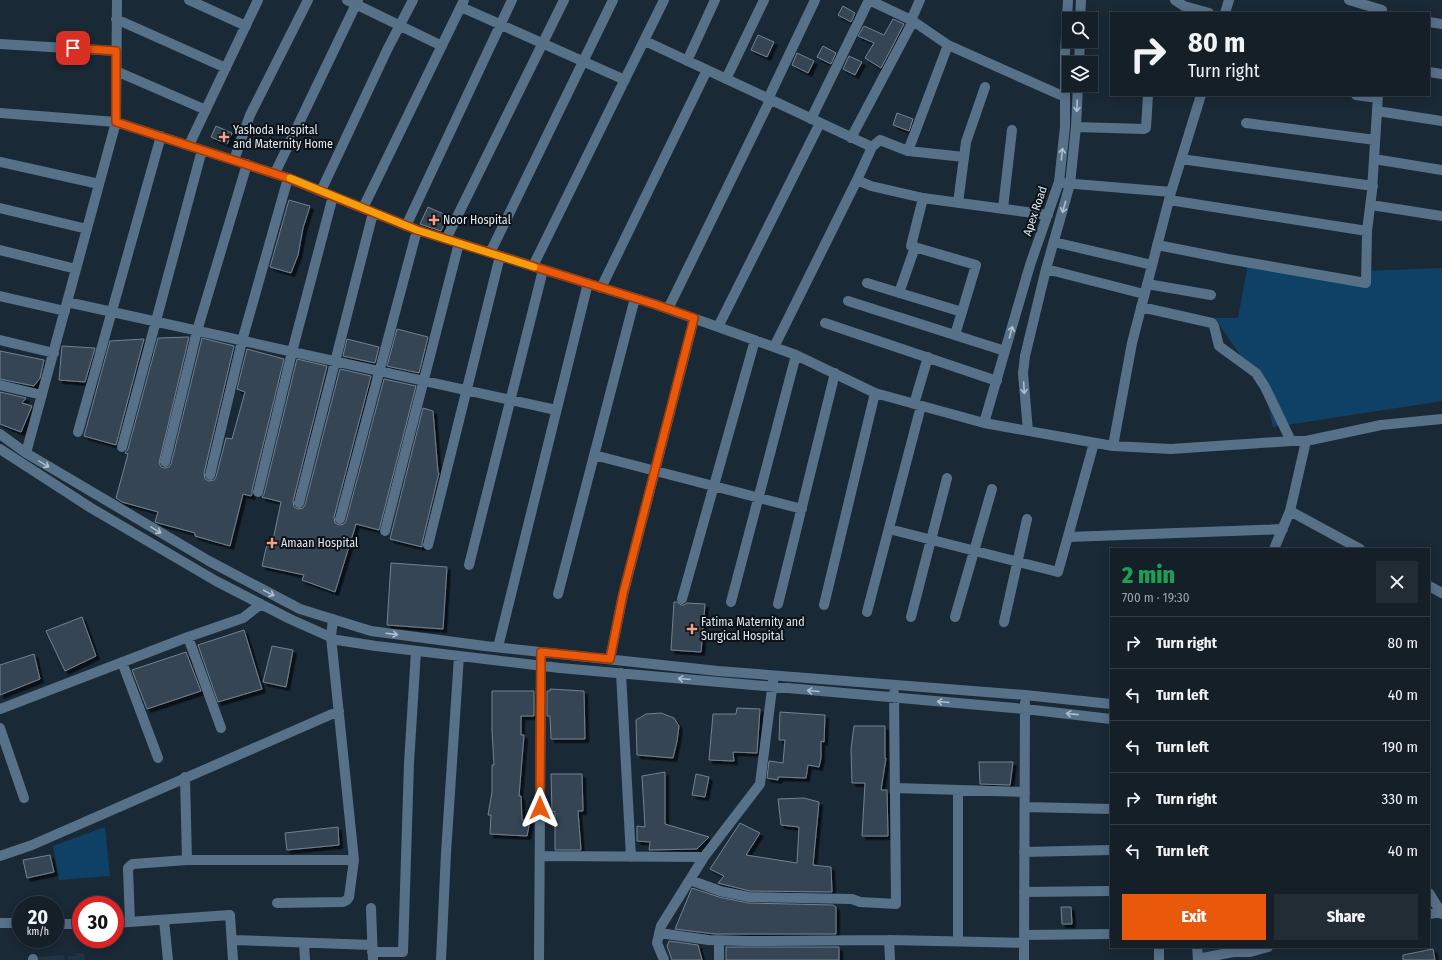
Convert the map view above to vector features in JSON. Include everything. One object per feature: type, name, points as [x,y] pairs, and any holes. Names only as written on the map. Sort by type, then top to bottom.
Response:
[{"type":"street","points":[[26,453],[116,122],[116,0]]},
{"type":"street","points":[[189,0],[246,26]]},
{"type":"street","points":[[189,145],[258,0]]},
{"type":"street","points":[[234,160],[250,115],[308,0]]},
{"type":"street","points":[[322,191],[413,0]]},
{"type":"street","points":[[406,226],[512,0]]},
{"type":"street","points":[[446,239],[564,0]]},
{"type":"street","points":[[490,253],[613,0]]},
{"type":"street","points":[[469,565],[510,400],[538,268],[625,80],[664,0]]},
{"type":"street","points":[[687,61],[715,0]]},
{"type":"street","points":[[726,79],[764,0]]},
{"type":"street","points":[[668,309],[815,0]]},
{"type":"street","points":[[718,327],[816,121],[869,0],[913,21],[948,45],[1065,98]]},
{"type":"street","points":[[851,138],[913,21],[912,18],[920,0]]},
{"type":"street","name":"Apex Road","points":[[984,423],[1030,265],[1058,182],[1065,127],[1068,0]]},
{"type":"street","points":[[1080,12],[1081,0]]},
{"type":"street","points":[[1175,0],[1184,6],[1205,12]]},
{"type":"street","points":[[1225,12],[1229,0]]},
{"type":"street","points":[[1349,0],[1382,8]]},
{"type":"street","points":[[275,173],[354,1],[442,46]]},
{"type":"street","points":[[363,208],[463,3],[500,24],[625,80]]},
{"type":"street","points":[[116,20],[226,68]]},
{"type":"street","points":[[1430,22],[1442,24]]},
{"type":"street","points":[[645,41],[872,147]]},
{"type":"street","points":[[0,44],[116,51]]},
{"type":"street","points":[[908,151],[948,45]]},
{"type":"street","points":[[601,288],[707,70]]},
{"type":"street","points":[[116,71],[206,110]]},
{"type":"street","points":[[1430,72],[1442,74]]},
{"type":"street","points":[[958,202],[966,142],[985,87]]},
{"type":"street","points":[[1028,431],[1024,392],[1024,362],[1046,269],[1070,184],[1076,127],[1078,92]]},
{"type":"street","points":[[1076,127],[1144,129],[1146,128],[1148,96]]},
{"type":"street","points":[[1113,446],[1132,342],[1141,306],[1170,196],[1201,96]]},
{"type":"street","points":[[1157,245],[1366,283],[1368,231],[1378,96]]},
{"type":"street","points":[[1377,111],[1442,121]]},
{"type":"street","points":[[0,113],[116,122],[161,136],[275,173],[417,230],[636,298],[694,318],[796,355],[875,393],[984,423],[1113,446],[1171,449],[1306,441],[1382,425],[1442,418]]},
{"type":"street","points":[[1246,123],[1375,140]]},
{"type":"street","points":[[1003,208],[1012,130]]},
{"type":"street","points":[[78,432],[161,136]]},
{"type":"street","points":[[774,347],[872,147],[880,140],[908,151],[964,157]]},
{"type":"street","points":[[122,447],[202,150]]},
{"type":"street","points":[[1181,159],[1372,186]]},
{"type":"street","points":[[1374,159],[1442,170]]},
{"type":"street","points":[[0,162],[99,184]]},
{"type":"street","points":[[165,462],[197,331],[247,164]]},
{"type":"street","points":[[210,475],[242,341],[288,178]]},
{"type":"street","points":[[857,180],[871,186],[923,198],[1048,214]]},
{"type":"street","points":[[1058,182],[1170,196],[1368,231]]},
{"type":"street","points":[[258,492],[292,352],[333,196]]},
{"type":"street","points":[[923,198],[912,246],[976,264],[955,335]]},
{"type":"street","points":[[1370,205],[1442,216]]},
{"type":"street","points":[[0,208],[87,229]]},
{"type":"street","points":[[299,503],[374,213]]},
{"type":"street","points":[[340,519],[417,230]]},
{"type":"street","points":[[1054,242],[1152,265]]},
{"type":"street","points":[[385,531],[459,243]]},
{"type":"street","points":[[899,293],[915,247]]},
{"type":"street","points":[[0,250],[76,269]]},
{"type":"street","points":[[428,545],[500,256]]},
{"type":"street","points":[[1046,269],[1146,289],[1211,295]]},
{"type":"street","points":[[498,647],[588,283]]},
{"type":"street","points":[[867,283],[962,312]]},
{"type":"street","points":[[0,296],[66,307],[111,312],[556,410]]},
{"type":"street","points":[[558,594],[636,298]]},
{"type":"street","points":[[848,301],[1006,351]]},
{"type":"street","points":[[1141,306],[1212,323],[1219,346],[1256,373],[1265,387],[1290,441]]},
{"type":"street","points":[[610,659],[623,594],[694,318]]},
{"type":"street","points":[[825,323],[997,381]]},
{"type":"street","points":[[0,340],[54,353]]},
{"type":"street","points":[[682,599],[754,340]]},
{"type":"street","points":[[731,602],[796,355]]},
{"type":"street","points":[[867,612],[889,529],[928,357]]},
{"type":"street","points":[[778,604],[835,374]]},
{"type":"street","points":[[0,385],[42,395]]},
{"type":"street","points":[[824,605],[875,393]]},
{"type":"street","points":[[0,434],[26,453],[209,561],[300,609],[371,631],[541,652],[718,671],[1026,695],[1110,704]]},
{"type":"street","points":[[1274,548],[1290,511],[1306,441]]},
{"type":"street","points":[[889,529],[1058,572],[1094,443]]},
{"type":"street","points":[[0,449],[91,508],[216,581],[290,619],[336,640],[416,651],[541,665],[1110,718]]},
{"type":"street","points":[[594,455],[802,509]]},
{"type":"street","points":[[911,617],[947,478]]},
{"type":"street","points":[[955,617],[992,489]]},
{"type":"street","points":[[1290,511],[1358,548]]},
{"type":"street","points":[[1004,622],[1027,519]]},
{"type":"street","points":[[1068,537],[1283,529]]},
{"type":"street","points":[[1430,587],[1442,593]]},
{"type":"street","points":[[0,709],[188,637],[243,618],[261,604]]},
{"type":"street","points":[[277,903],[343,902],[349,897],[354,860],[332,638],[333,619]]},
{"type":"street","points":[[188,637],[221,728]]},
{"type":"street","points":[[232,940],[304,943],[372,952],[403,952],[409,763],[416,651]]},
{"type":"street","points":[[539,960],[541,652]]},
{"type":"street","points":[[441,960],[446,853],[459,656]]},
{"type":"street","points":[[122,662],[158,758]]},
{"type":"street","points":[[621,673],[631,857]]},
{"type":"street","points":[[664,960],[657,943],[661,926],[704,857],[760,784],[774,675]]},
{"type":"street","points":[[690,880],[720,891],[749,896],[852,899],[860,902],[896,904],[894,685]]},
{"type":"street","points":[[1024,960],[1026,695]]},
{"type":"street","points":[[0,856],[32,845],[339,711]]},
{"type":"street","points":[[0,728],[24,798]]},
{"type":"street","points":[[185,778],[187,860]]},
{"type":"street","points":[[895,788],[1025,792]]},
{"type":"street","points":[[958,790],[958,942]]},
{"type":"street","points":[[1025,807],[1110,809]]},
{"type":"street","points":[[1024,852],[1110,850]]},
{"type":"street","points":[[540,856],[704,857]]},
{"type":"street","points":[[130,922],[128,868],[133,864],[187,860],[354,860]]},
{"type":"street","points":[[1024,892],[1110,891]]},
{"type":"street","points":[[1430,895],[1441,913],[1430,914]]},
{"type":"street","points":[[371,908],[372,952]]},
{"type":"street","points":[[124,922],[230,915],[233,960]]},
{"type":"street","points":[[164,920],[168,960]]},
{"type":"street","points":[[0,923],[12,923]]},
{"type":"street","points":[[659,933],[719,940],[889,940],[958,942],[1110,934]]},
{"type":"street","points":[[719,940],[719,960]]},
{"type":"street","points":[[889,940],[890,960]]},
{"type":"street","points":[[304,943],[305,960]]},
{"type":"street","points":[[1159,948],[1159,960]]},
{"type":"street","points":[[1197,948],[1198,959],[1233,952],[1250,952],[1264,948]]},
{"type":"shaded area","points":[[1248,264],[1359,281],[1364,271],[1442,268],[1442,401],[1273,427],[1265,392],[1215,318],[1238,318]]},
{"type":"shaded area","points":[[105,827],[110,876],[59,880],[53,846]]},
{"type":"shaded area","points":[[1201,948],[1247,948],[1201,955]]},
{"type":"shaded area","points":[[76,953],[84,953],[85,960],[68,960],[68,956],[75,956]]},
{"type":"shaded area","points":[[64,955],[64,960],[38,960],[38,957]]},
{"type":"building","points":[[843,6],[855,13],[851,22],[838,15]]},
{"type":"building","points":[[893,19],[904,24],[881,68],[865,58],[874,43],[858,36],[864,26],[884,35]]},
{"type":"building","points":[[758,35],[774,42],[767,57],[751,50]]},
{"type":"building","points":[[823,46],[836,53],[831,64],[817,57]]},
{"type":"building","points":[[797,53],[814,61],[808,73],[792,65]]},
{"type":"building","points":[[849,56],[862,62],[855,75],[843,69]]},
{"type":"building","points":[[897,113],[913,119],[909,131],[893,125]]},
{"type":"building","points":[[216,126],[232,133],[227,144],[211,137]]},
{"type":"building","points":[[289,200],[310,206],[303,228],[298,255],[291,273],[270,267]]},
{"type":"building","points":[[428,207],[448,216],[441,231],[420,224]]},
{"type":"building","points":[[397,329],[428,337],[419,373],[387,366]]},
{"type":"building","points":[[189,337],[159,463],[161,467],[164,468],[169,467],[171,464],[202,338],[234,346],[204,473],[205,479],[209,481],[214,480],[216,477],[226,438],[232,439],[245,392],[237,389],[247,349],[284,359],[252,494],[251,496],[243,494],[230,546],[195,536],[195,533],[155,522],[158,512],[122,502],[116,498],[128,454],[125,453],[128,449],[158,338]]},
{"type":"building","points":[[144,339],[116,445],[84,436],[110,341]]},
{"type":"building","points":[[347,339],[379,347],[375,363],[343,356]]},
{"type":"building","points":[[62,346],[95,348],[85,382],[59,380]]},
{"type":"building","points":[[0,351],[44,360],[40,378],[34,386],[0,379]]},
{"type":"building","points":[[297,359],[327,366],[293,501],[294,507],[298,509],[303,508],[305,505],[340,369],[371,376],[334,517],[335,523],[339,525],[344,524],[346,521],[384,379],[416,386],[379,530],[356,524],[335,592],[302,580],[304,575],[262,566],[267,544],[272,545],[281,502],[262,497],[264,494]]},
{"type":"building","points":[[0,392],[26,398],[22,403],[32,406],[21,432],[0,424]]},
{"type":"building","points":[[423,408],[433,411],[439,473],[422,547],[390,539]]},
{"type":"building","points":[[391,563],[447,567],[443,629],[387,625]]},
{"type":"building","points":[[674,602],[681,605],[687,603],[705,604],[701,652],[671,650]]},
{"type":"building","points":[[82,617],[96,656],[65,671],[46,631]]},
{"type":"building","points":[[244,630],[262,689],[218,702],[198,645]]},
{"type":"building","points":[[272,646],[293,650],[286,687],[263,682]]},
{"type":"building","points":[[186,652],[201,691],[147,709],[132,670]]},
{"type":"building","points":[[34,654],[40,679],[0,695],[0,665]]},
{"type":"building","points":[[550,689],[584,691],[585,739],[551,739],[550,716],[547,716],[547,691],[550,691]]},
{"type":"building","points":[[492,691],[534,691],[534,716],[521,716],[521,735],[524,735],[519,796],[521,796],[522,820],[530,820],[527,836],[490,834],[491,815],[488,815],[492,792],[492,765],[494,765]]},
{"type":"building","points":[[737,708],[760,709],[757,753],[733,752],[734,761],[709,760],[713,714],[736,714]]},
{"type":"building","points":[[780,712],[825,715],[824,742],[821,741],[821,758],[819,767],[808,765],[806,778],[778,777],[778,780],[767,778],[769,761],[783,763],[785,740],[779,740]]},
{"type":"building","points":[[661,713],[674,718],[679,726],[673,758],[637,755],[636,720],[646,714]]},
{"type":"building","points":[[854,726],[885,726],[886,758],[881,790],[887,790],[888,836],[862,836],[865,783],[852,783],[851,749]]},
{"type":"building","points":[[979,762],[1013,762],[1010,785],[980,784]]},
{"type":"building","points":[[665,772],[665,824],[709,837],[697,849],[649,850],[650,842],[637,841],[637,826],[645,827],[642,776]]},
{"type":"building","points":[[551,774],[582,774],[583,811],[578,811],[581,850],[555,850],[555,811],[552,812]]},
{"type":"building","points":[[696,774],[709,777],[705,797],[692,795]]},
{"type":"building","points":[[804,798],[819,802],[813,865],[831,867],[832,892],[750,891],[718,883],[724,876],[710,869],[740,823],[760,833],[746,855],[797,863],[799,827],[781,825],[778,799]]},
{"type":"building","points":[[338,827],[339,845],[287,850],[285,833]]},
{"type":"building","points":[[50,855],[54,872],[27,878],[23,860]]},
{"type":"building","points":[[692,888],[719,897],[748,903],[833,905],[836,907],[836,934],[715,934],[675,929]]},
{"type":"building","points":[[1061,907],[1071,907],[1072,924],[1062,924]]},
{"type":"building","points":[[669,941],[698,945],[702,960],[672,960],[667,946]]},
{"type":"building","points":[[726,947],[839,947],[839,960],[726,960]]},
{"type":"building","points":[[1433,949],[1435,960],[1403,960],[1403,955]]},
{"type":"slow traffic","points":[[290,178],[417,230],[534,267]]},
{"type":"place","name":"Yashoda Hospital and Maternity Home","points":[[224,137]]},
{"type":"place","name":"Noor Hospital","points":[[434,220]]},
{"type":"place","name":"Amaan Hospital","points":[[272,543]]},
{"type":"place","name":"Fatima Maternity and Surgical Hospital","points":[[692,629]]},
{"type":"route","points":[[73,48],[116,51],[116,122],[288,178],[417,230],[654,304],[694,318],[623,594],[610,659],[541,652],[540,808]]}]
